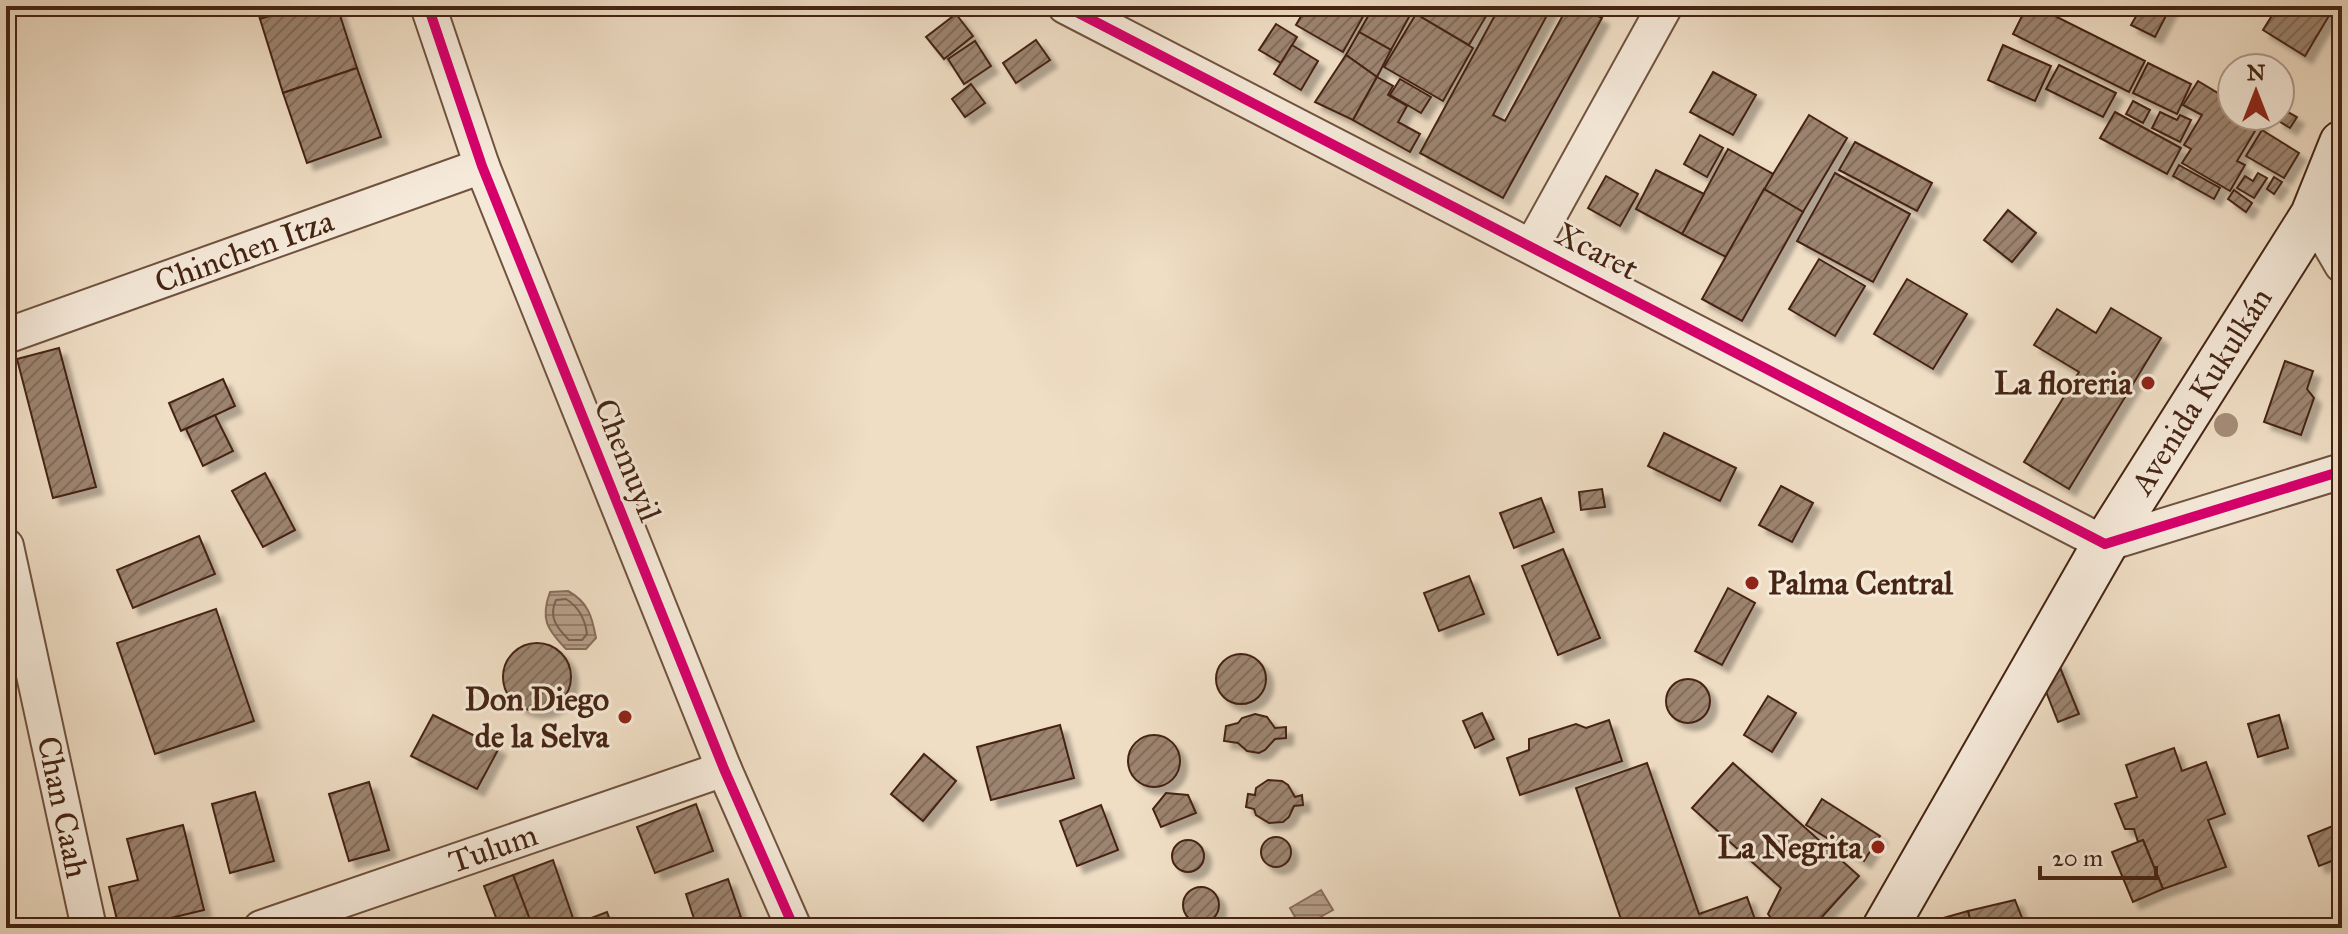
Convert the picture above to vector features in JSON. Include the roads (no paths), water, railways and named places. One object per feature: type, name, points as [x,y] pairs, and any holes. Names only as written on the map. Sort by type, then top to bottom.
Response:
[{"type":"street","name":"Chemuyil","points":[[428,6],[482,166],[724,769],[794,928]]},
{"type":"street","name":"Xcaret","points":[[1065,6],[2105,544]]},
{"type":"street","points":[[1532,246],[1665,6]]},
{"type":"street","name":"Avenida Kukulkán","points":[[1885,928],[2105,544],[2313,215],[2342,143]]},
{"type":"street","name":"Chinchen Itza","points":[[6,336],[482,166]]},
{"type":"street","points":[[2313,215],[2342,265]]},
{"type":"street","points":[[2105,544],[2342,471]]},
{"type":"street","name":"Chan Caah","points":[[6,546],[89,928]]},
{"type":"street","name":"Tulum","points":[[261,928],[724,769]]},
{"type":"water","points":[[568,591],[585,605],[593,623],[596,638],[586,649],[566,649],[547,623],[550,592]]},
{"type":"water","points":[[1321,890],[1333,910],[1301,928],[1290,908]]},
{"type":"place","name":"La floreria","points":[[2148,383]]},
{"type":"place","name":"Palma Central","points":[[1752,583]]},
{"type":"place","name":"Don Diego de la Selva","points":[[625,717]]},
{"type":"place","name":"La Negrita","points":[[1878,847]]}]
